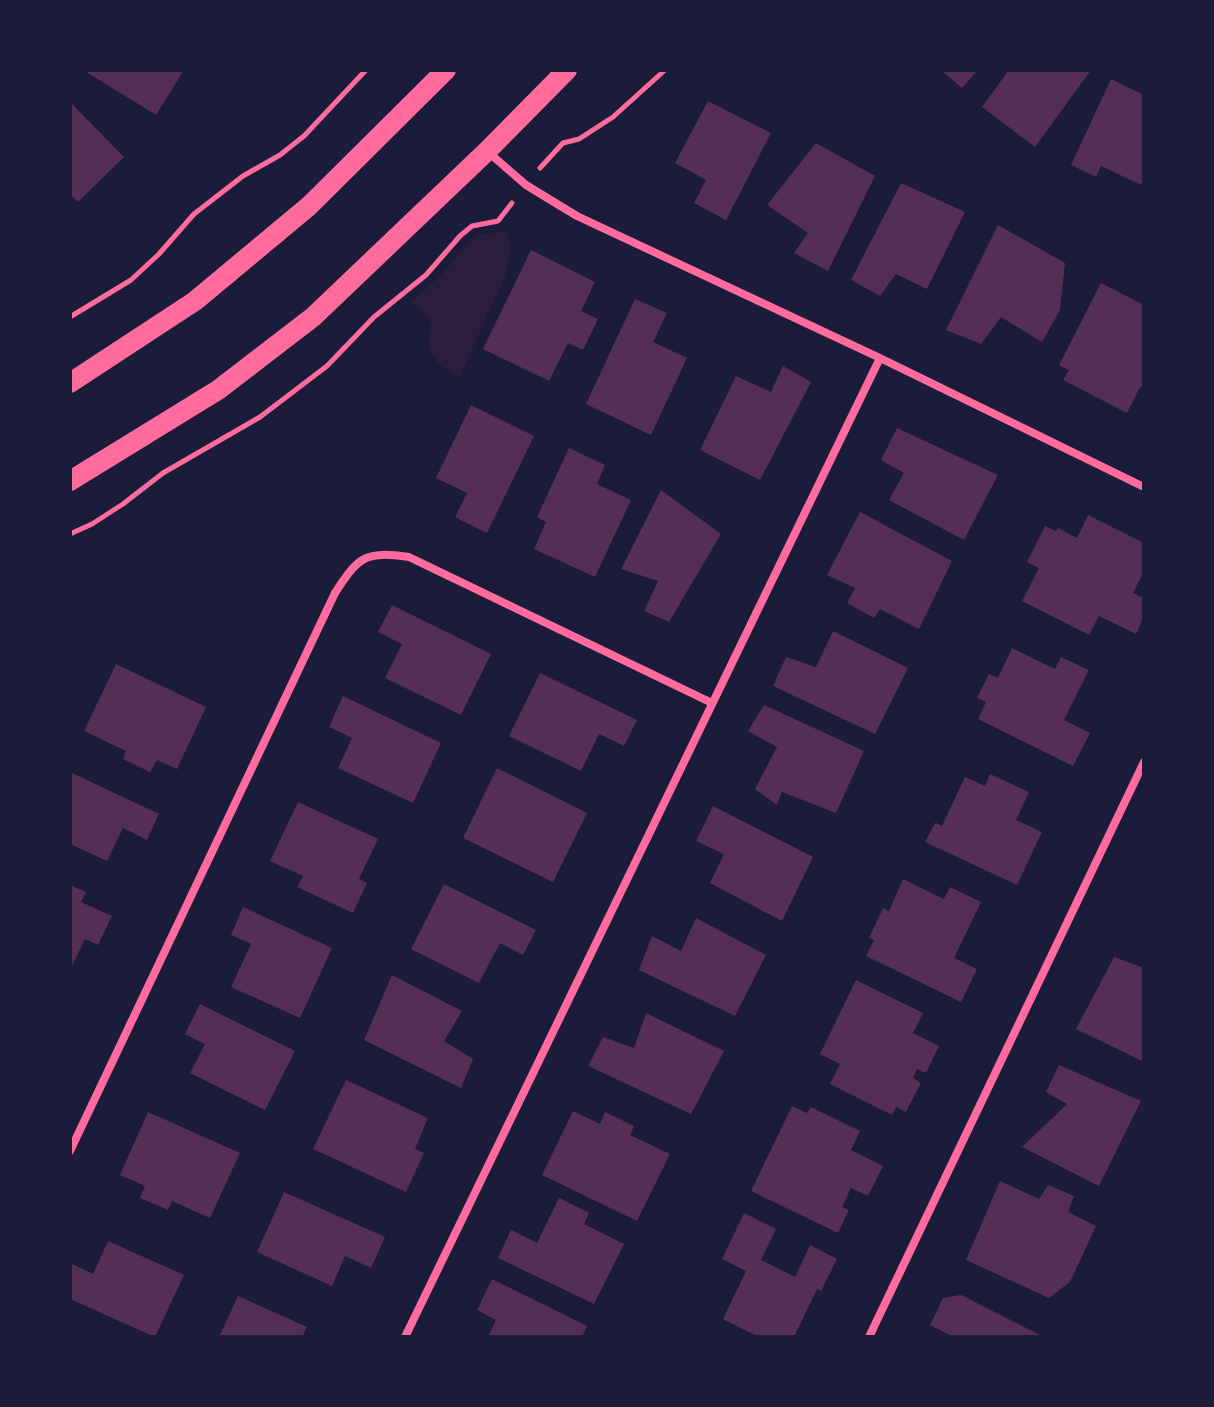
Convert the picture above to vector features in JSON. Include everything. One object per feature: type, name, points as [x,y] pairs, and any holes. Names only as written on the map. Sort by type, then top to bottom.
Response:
[{"type":"main road","points":[[70,383],[195,301],[309,206],[446,70]]},
{"type":"main road","points":[[70,481],[218,390],[313,317],[567,70]]},
{"type":"street","points":[[487,151],[526,185],[577,216],[880,358],[1144,487]]},
{"type":"street","points":[[405,1337],[880,358]]},
{"type":"street","points":[[70,1151],[335,593],[354,564],[381,553],[409,557],[712,703]]},
{"type":"street","points":[[869,1337],[1144,762]]},
{"type":"path","points":[[70,317],[131,280],[194,214],[243,176],[280,155],[304,136],[366,70]]},
{"type":"path","points":[[540,168],[563,143],[579,139],[613,117],[665,70]]},
{"type":"path","points":[[70,534],[123,504],[163,473],[260,417],[327,366],[374,317],[426,275],[460,236],[472,226],[498,221],[512,203]]},
{"type":"shaded area","points":[[506,230],[510,246],[506,274],[459,379],[433,356],[429,343],[431,322],[411,302],[440,276],[475,236]]},
{"type":"building","points":[[83,70],[184,70],[156,115]]},
{"type":"building","points":[[941,70],[978,70],[962,88]]},
{"type":"building","points":[[1009,70],[1091,70],[1035,147],[982,107]]},
{"type":"building","points":[[1111,79],[1144,95],[1144,179],[1141,185],[1101,166],[1096,177],[1071,165]]},
{"type":"building","points":[[708,101],[771,133],[726,220],[694,203],[706,180],[675,163]]},
{"type":"building","points":[[70,102],[124,157],[78,202],[70,194]]},
{"type":"building","points":[[816,143],[875,176],[828,271],[794,253],[808,233],[767,205]]},
{"type":"building","points":[[901,183],[965,212],[927,289],[896,274],[880,296],[851,280]]},
{"type":"building","points":[[998,225],[1065,263],[1060,310],[1042,342],[1001,317],[981,344],[946,330]]},
{"type":"building","points":[[531,250],[595,282],[581,311],[598,319],[583,350],[568,343],[549,381],[483,349]]},
{"type":"building","points":[[1101,283],[1144,305],[1144,388],[1140,387],[1127,413],[1063,380],[1069,370],[1059,365]]},
{"type":"building","points":[[635,299],[667,313],[653,342],[687,358],[651,435],[586,404]]},
{"type":"building","points":[[783,366],[811,382],[760,480],[700,450],[736,376],[771,392]]},
{"type":"building","points":[[471,405],[534,436],[487,533],[455,517],[467,493],[436,478]]},
{"type":"building","points":[[897,428],[998,475],[964,540],[889,500],[904,473],[881,460]]},
{"type":"building","points":[[569,448],[605,465],[597,484],[631,500],[595,577],[534,549],[546,522],[537,517]]},
{"type":"building","points":[[661,490],[721,534],[669,622],[644,611],[658,581],[621,569]]},
{"type":"building","points":[[860,512],[952,561],[919,629],[880,609],[874,618],[847,603],[855,588],[827,575]]},
{"type":"building","points":[[1088,515],[1144,543],[1144,571],[1133,593],[1144,598],[1144,617],[1136,634],[1099,616],[1089,635],[1022,601],[1039,568],[1027,562],[1045,526],[1056,531],[1058,528],[1077,538]]},
{"type":"building","points":[[392,605],[491,654],[461,715],[385,678],[402,644],[378,632]]},
{"type":"building","points":[[833,631],[908,668],[875,734],[773,686],[786,657],[816,667]]},
{"type":"building","points":[[1012,648],[1055,669],[1061,657],[1089,670],[1064,720],[1090,733],[1073,766],[978,719],[986,702],[977,698],[989,674],[998,678]]},
{"type":"building","points":[[116,664],[206,707],[177,769],[157,760],[150,772],[123,759],[126,751],[84,731]]},
{"type":"building","points":[[540,673],[637,720],[624,746],[599,734],[581,771],[509,736]]},
{"type":"building","points":[[343,696],[441,743],[413,803],[338,768],[352,738],[329,727]]},
{"type":"building","points":[[764,705],[864,751],[836,813],[782,792],[777,805],[755,789],[777,747],[748,731]]},
{"type":"building","points":[[497,768],[587,813],[553,882],[463,838]]},
{"type":"building","points":[[70,772],[159,814],[147,840],[123,828],[107,861],[70,844]]},
{"type":"building","points":[[990,774],[1029,792],[1016,820],[1042,832],[1017,885],[925,842],[935,823],[942,826],[965,777],[985,786]]},
{"type":"building","points":[[298,802],[378,839],[359,879],[367,883],[353,913],[297,887],[303,876],[270,861]]},
{"type":"building","points":[[713,806],[813,857],[782,921],[710,883],[724,854],[696,841]]},
{"type":"building","points":[[903,879],[944,899],[950,887],[981,902],[954,958],[977,969],[961,1002],[866,956],[874,940],[869,938],[883,908],[889,911]]},
{"type":"building","points":[[444,884],[536,930],[523,955],[500,943],[479,983],[411,949]]},
{"type":"building","points":[[70,885],[86,892],[81,902],[112,916],[98,945],[85,939],[70,970]]},
{"type":"building","points":[[243,907],[332,948],[300,1018],[231,987],[251,944],[231,935]]},
{"type":"building","points":[[696,918],[766,955],[735,1016],[639,970],[652,936],[681,951]]},
{"type":"building","points":[[1114,957],[1144,968],[1144,1062],[1076,1029]]},
{"type":"building","points":[[392,975],[462,1011],[444,1041],[473,1059],[461,1088],[364,1040]]},
{"type":"building","points":[[856,980],[923,1013],[913,1033],[939,1046],[926,1073],[917,1069],[913,1078],[921,1083],[906,1112],[896,1107],[892,1115],[830,1084],[840,1064],[820,1054]]},
{"type":"building","points":[[200,1004],[295,1051],[265,1110],[190,1073],[205,1044],[185,1034]]},
{"type":"building","points":[[646,1013],[724,1051],[691,1114],[588,1066],[603,1037],[634,1048]]},
{"type":"building","points":[[1059,1065],[1141,1101],[1099,1186],[1022,1147],[1067,1104],[1046,1092]]},
{"type":"building","points":[[346,1080],[428,1118],[415,1149],[424,1153],[406,1192],[313,1149]]},
{"type":"building","points":[[792,1106],[807,1113],[811,1107],[860,1131],[851,1150],[883,1166],[868,1196],[851,1188],[842,1207],[849,1210],[838,1233],[751,1191]]},
{"type":"building","points":[[573,1111],[600,1124],[605,1112],[634,1126],[630,1135],[670,1154],[637,1221],[542,1175]]},
{"type":"building","points":[[148,1112],[240,1153],[210,1218],[172,1201],[168,1210],[140,1198],[145,1186],[120,1175]]},
{"type":"building","points":[[1000,1181],[1039,1199],[1048,1185],[1074,1196],[1068,1212],[1096,1226],[1070,1282],[1049,1298],[966,1260]]},
{"type":"building","points":[[284,1192],[385,1237],[371,1268],[345,1256],[332,1286],[257,1252]]},
{"type":"building","points":[[559,1198],[589,1213],[584,1224],[624,1244],[594,1304],[498,1258],[511,1230],[537,1243]]},
{"type":"building","points":[[744,1213],[776,1229],[761,1260],[795,1277],[810,1245],[837,1259],[821,1291],[817,1289],[794,1337],[759,1337],[723,1319],[746,1271],[722,1259]]},
{"type":"building","points":[[108,1241],[184,1275],[155,1337],[70,1299],[70,1263],[93,1274]]},
{"type":"building","points":[[492,1279],[587,1326],[582,1337],[488,1337],[496,1320],[477,1310]]},
{"type":"building","points":[[961,1295],[1044,1337],[954,1337],[930,1325],[943,1298]]},
{"type":"building","points":[[238,1296],[307,1327],[302,1337],[219,1337]]}]
